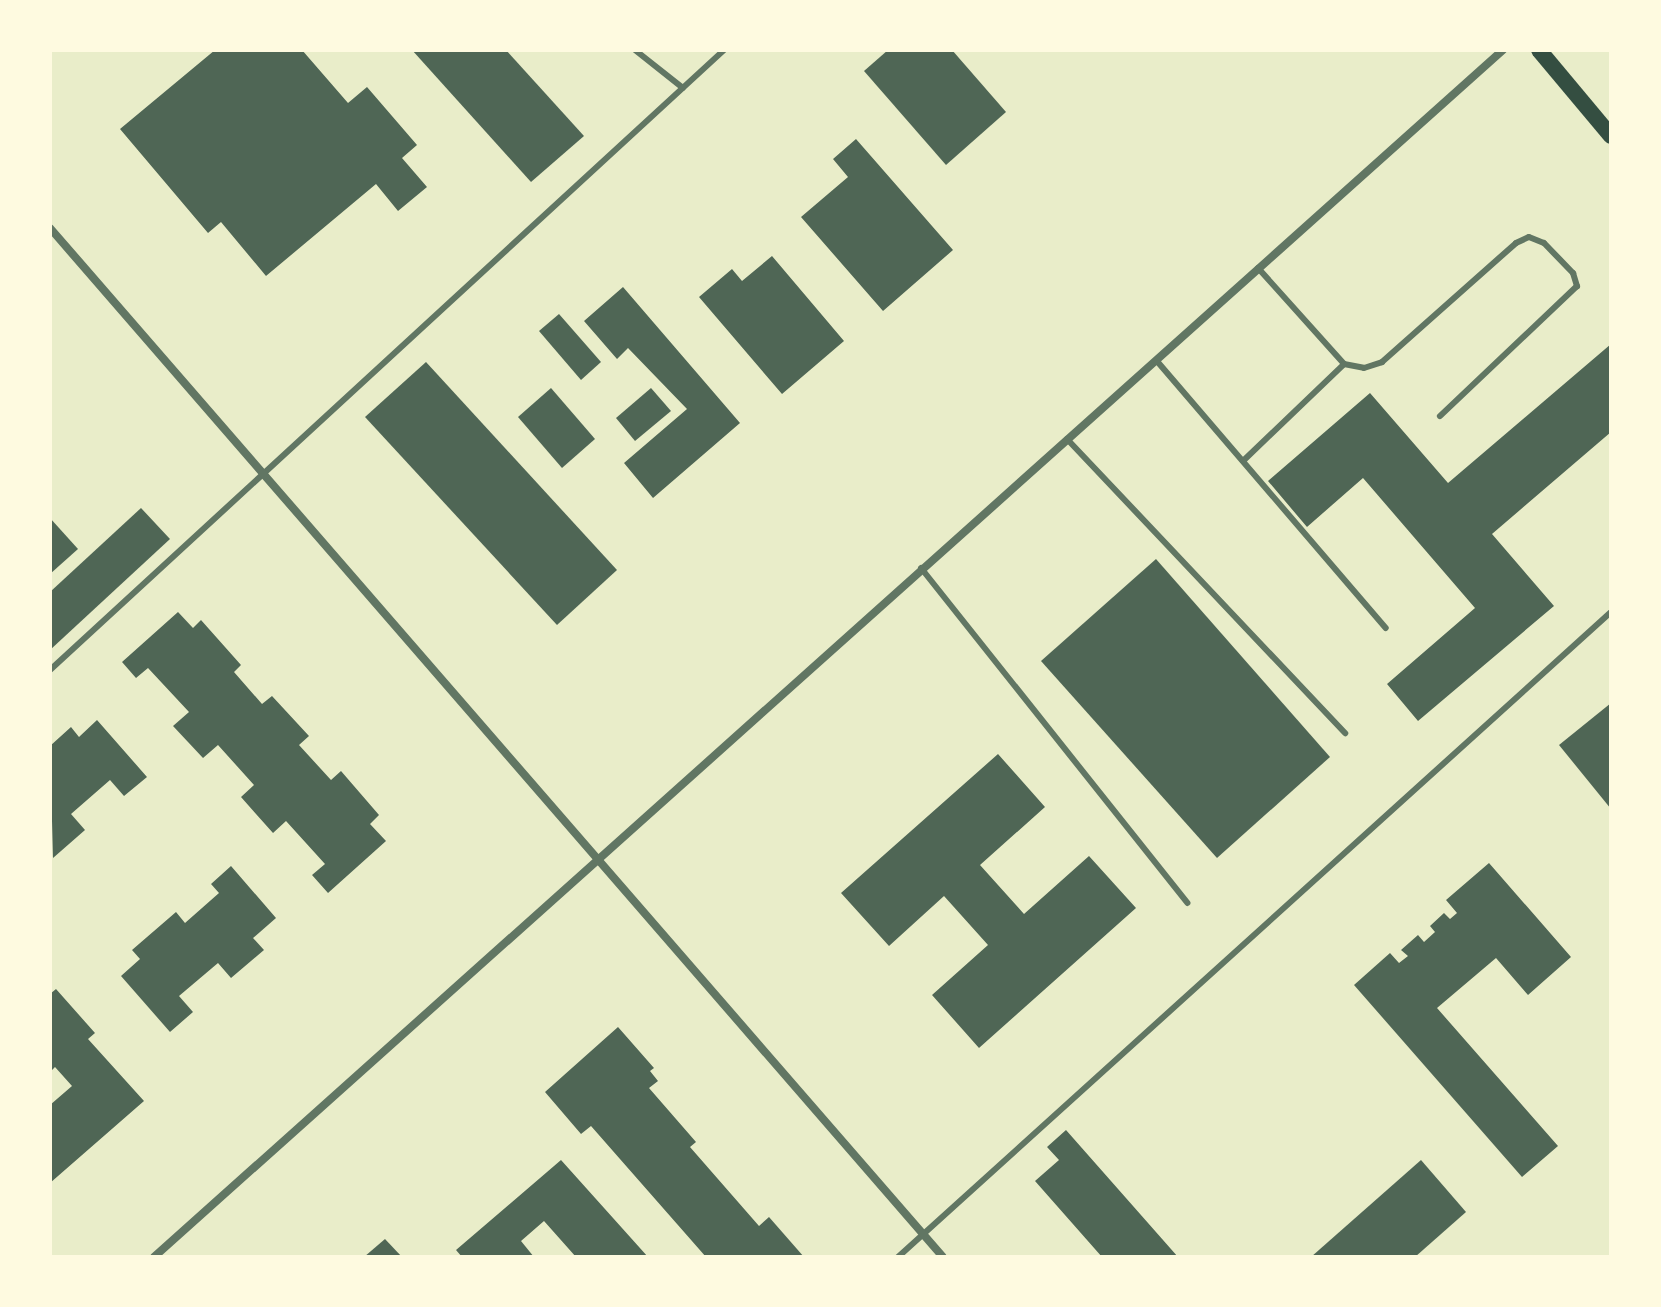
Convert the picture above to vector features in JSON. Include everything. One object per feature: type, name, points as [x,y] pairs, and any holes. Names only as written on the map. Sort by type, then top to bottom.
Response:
[{"type":"main road","points":[[1539,50],[1611,136]]},
{"type":"street","points":[[154,1257],[1503,50]]},
{"type":"street","points":[[50,228],[595,860],[943,1257]]},
{"type":"lane","points":[[635,50],[683,88]]},
{"type":"lane","points":[[50,670],[724,50]]},
{"type":"lane","points":[[1258,268],[1344,364],[1364,368],[1382,362],[1516,243],[1529,237],[1544,243],[1573,273],[1577,286],[1440,416]]},
{"type":"lane","points":[[1156,360],[1386,628]]},
{"type":"lane","points":[[1243,461],[1344,364]]},
{"type":"lane","points":[[1067,439],[1345,733]]},
{"type":"lane","points":[[921,568],[1187,903]]},
{"type":"lane","points":[[898,1257],[1611,612]]},
{"type":"building","points":[[215,50],[302,50],[348,103],[367,87],[417,145],[402,158],[427,187],[398,211],[376,184],[266,276],[221,222],[208,233],[120,129]]},
{"type":"building","points":[[412,50],[506,50],[584,136],[531,182]]},
{"type":"building","points":[[888,50],[952,50],[1006,112],[946,165],[864,71]]},
{"type":"building","points":[[856,139],[953,250],[883,311],[801,217],[848,177],[833,159]]},
{"type":"building","points":[[772,256],[844,341],[782,394],[699,297],[732,269],[742,281]]},
{"type":"building","points":[[623,287],[740,423],[653,498],[624,463],[687,409],[628,348],[617,359],[584,321]]},
{"type":"building","points":[[559,314],[601,362],[581,380],[539,331]]},
{"type":"building","points":[[1611,344],[1611,432],[1492,534],[1554,606],[1418,721],[1387,684],[1475,608],[1363,478],[1307,527],[1268,481],[1370,393],[1448,483]]},
{"type":"building","points":[[426,362],[617,570],[557,625],[365,417]]},
{"type":"building","points":[[551,388],[595,439],[562,468],[518,417]]},
{"type":"building","points":[[651,388],[671,411],[635,441],[616,418]]},
{"type":"building","points":[[141,508],[170,539],[50,650],[50,592]]},
{"type":"building","points":[[50,518],[78,549],[50,574]]},
{"type":"building","points":[[1156,559],[1330,757],[1217,858],[1041,661]]},
{"type":"building","points":[[178,612],[193,628],[201,620],[241,665],[234,672],[262,704],[272,696],[309,736],[299,745],[331,780],[341,771],[379,815],[370,824],[386,841],[328,893],[312,875],[325,864],[286,821],[273,833],[241,797],[254,785],[218,745],[203,758],[173,726],[189,712],[148,668],[136,678],[122,662]]},
{"type":"building","points":[[1611,703],[1611,809],[1559,745]]},
{"type":"building","points":[[97,720],[147,777],[124,796],[110,780],[71,814],[85,830],[53,858],[50,746],[71,727],[79,737]]},
{"type":"building","points":[[998,754],[1045,807],[980,865],[1024,914],[1089,856],[1136,908],[979,1048],[932,995],[988,945],[944,896],[889,946],[841,893]]},
{"type":"building","points":[[1489,863],[1571,957],[1528,995],[1496,958],[1437,1008],[1558,1146],[1522,1177],[1354,985],[1390,953],[1399,963],[1408,956],[1401,950],[1418,935],[1424,942],[1435,932],[1430,926],[1444,913],[1450,919],[1457,913],[1446,900]]},
{"type":"building","points":[[231,866],[276,918],[253,938],[264,950],[231,978],[218,963],[179,996],[193,1012],[170,1032],[121,976],[140,959],[132,950],[176,912],[185,923],[219,893],[211,884]]},
{"type":"building","points":[[56,989],[95,1033],[88,1039],[144,1101],[50,1183],[50,1105],[72,1086],[55,1067],[50,1072],[50,994]]},
{"type":"building","points":[[618,1027],[654,1068],[650,1071],[658,1081],[649,1088],[696,1142],[690,1147],[759,1226],[769,1217],[804,1257],[706,1257],[591,1126],[581,1134],[545,1092]]},
{"type":"building","points":[[1066,1130],[1178,1257],[1102,1257],[1035,1181],[1059,1160],[1047,1147]]},
{"type":"building","points":[[561,1160],[648,1257],[576,1257],[544,1221],[521,1241],[534,1257],[462,1257],[456,1250]]},
{"type":"building","points":[[1421,1160],[1466,1212],[1415,1257],[1311,1257]]},
{"type":"building","points":[[385,1239],[402,1257],[364,1257]]}]
